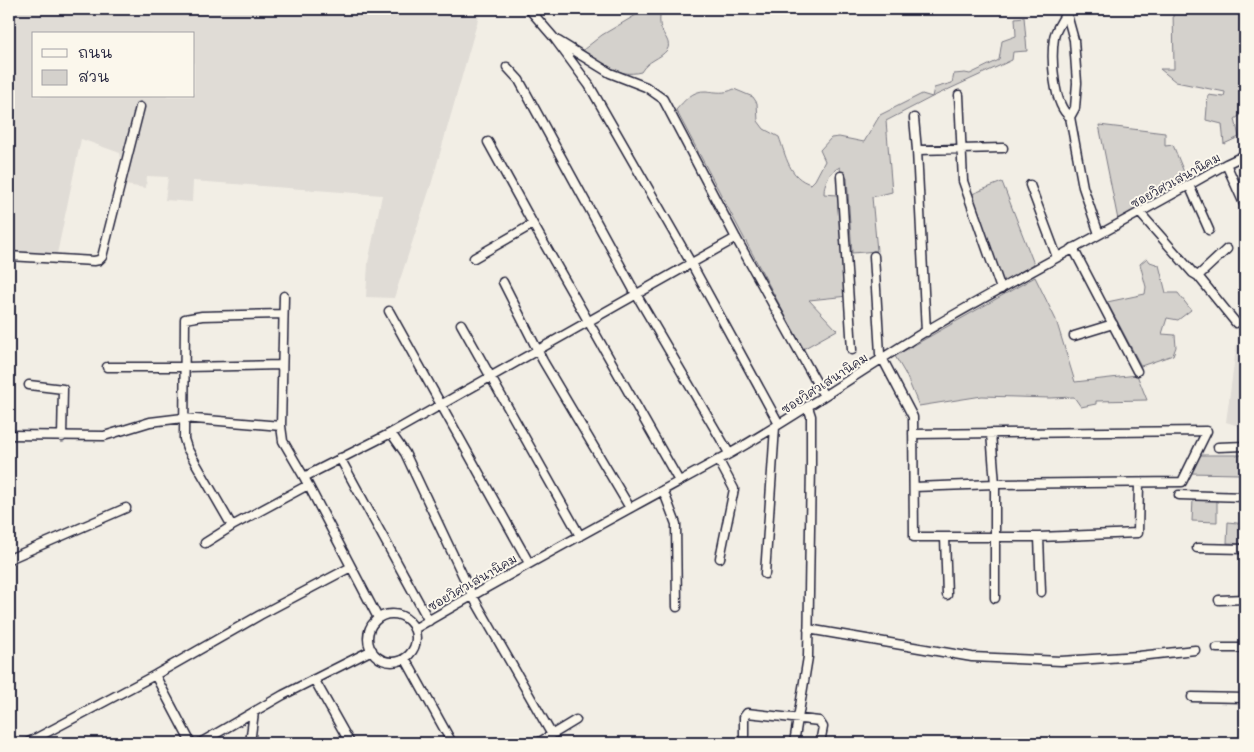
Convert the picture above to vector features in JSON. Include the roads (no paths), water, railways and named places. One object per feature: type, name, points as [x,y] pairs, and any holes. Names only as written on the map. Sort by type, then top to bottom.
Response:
[{"type":"street","points":[[529,9],[555,39],[588,85],[690,263],[777,426],[766,574]]},
{"type":"street","points":[[1066,11],[1054,36],[1053,60],[1055,84],[1064,113],[1070,118]]},
{"type":"street","points":[[1066,11],[1074,40],[1077,83],[1075,108],[1070,118],[1083,187],[1099,234]]},
{"type":"street","points":[[555,39],[610,73],[646,87],[663,99],[736,238],[824,396]]},
{"type":"street","points":[[507,67],[519,80],[535,107],[636,294],[730,453]]},
{"type":"street","points":[[959,95],[963,181],[1001,289]]},
{"type":"street","points":[[9,256],[94,261],[102,257],[140,107]]},
{"type":"street","points":[[914,118],[926,332]]},
{"type":"street","points":[[488,142],[679,481]]},
{"type":"street","points":[[917,150],[1003,148]]},
{"type":"street","name":"ซอยวิศวเสนานิคม","points":[[414,629],[777,426],[926,332],[1057,257],[1226,164],[1245,156]]},
{"type":"street","points":[[1226,164],[1245,206]]},
{"type":"street","points":[[841,176],[852,350]]},
{"type":"street","points":[[1030,185],[1057,257]]},
{"type":"street","points":[[1189,185],[1210,230]]},
{"type":"street","points":[[1140,213],[1193,273],[1198,276],[1236,323]]},
{"type":"street","points":[[474,258],[533,224]]},
{"type":"street","points":[[304,477],[391,433],[736,238]]},
{"type":"street","points":[[1073,248],[1137,371]]},
{"type":"street","points":[[1198,276],[1227,249]]},
{"type":"street","points":[[874,256],[879,349],[913,417],[914,537],[1039,537],[1138,533],[1139,483]]},
{"type":"street","points":[[503,282],[537,350],[630,508]]},
{"type":"street","points":[[284,296],[281,426],[283,441],[378,618]]},
{"type":"street","points":[[389,311],[529,563]]},
{"type":"street","points":[[232,526],[187,448],[184,439],[184,326],[187,317],[283,314]]},
{"type":"street","points":[[461,324],[580,536]]},
{"type":"street","points":[[1074,336],[1114,324]]},
{"type":"street","points":[[107,367],[282,365]]},
{"type":"street","points":[[29,385],[64,389],[62,437]]},
{"type":"street","points":[[794,743],[808,658],[811,416],[808,407]]},
{"type":"street","points":[[9,436],[104,436],[150,422],[183,418],[281,426]]},
{"type":"street","points":[[913,434],[1207,431],[1182,482],[914,487]]},
{"type":"street","points":[[391,433],[405,453],[472,596],[552,735]]},
{"type":"street","points":[[991,433],[995,484],[995,598]]},
{"type":"street","points":[[1218,446],[1245,446]]},
{"type":"street","points":[[340,458],[429,620]]},
{"type":"street","points":[[718,459],[734,489],[720,558]]},
{"type":"street","points":[[205,543],[232,526],[308,485]]},
{"type":"street","points":[[663,490],[676,524],[678,607]]},
{"type":"street","points":[[1180,495],[1245,497]]},
{"type":"street","points":[[9,559],[126,508]]},
{"type":"street","points":[[1039,537],[1040,592]]},
{"type":"street","points":[[946,538],[947,595]]},
{"type":"street","points":[[1197,548],[1245,549]]},
{"type":"street","points":[[27,743],[155,676],[260,615],[351,567]]},
{"type":"street","points":[[1219,600],[1245,599]]},
{"type":"street","points":[[385,615],[399,615],[406,618],[414,629],[415,645],[405,658],[391,662],[376,656],[369,643],[370,629],[378,618],[385,615]]},
{"type":"street","points":[[808,628],[972,657],[1061,661],[1195,650]]},
{"type":"street","points":[[1217,648],[1245,648]]},
{"type":"street","points":[[200,743],[314,679],[372,650]]},
{"type":"street","points":[[405,658],[452,743]]},
{"type":"street","points":[[155,676],[191,743]]},
{"type":"street","points":[[314,679],[350,743]]},
{"type":"street","points":[[1192,697],[1245,698]]},
{"type":"street","points":[[250,743],[254,712]]},
{"type":"street","points":[[744,743],[744,717],[747,712],[816,719],[823,727],[820,743]]},
{"type":"street","points":[[538,743],[576,720]]}]
